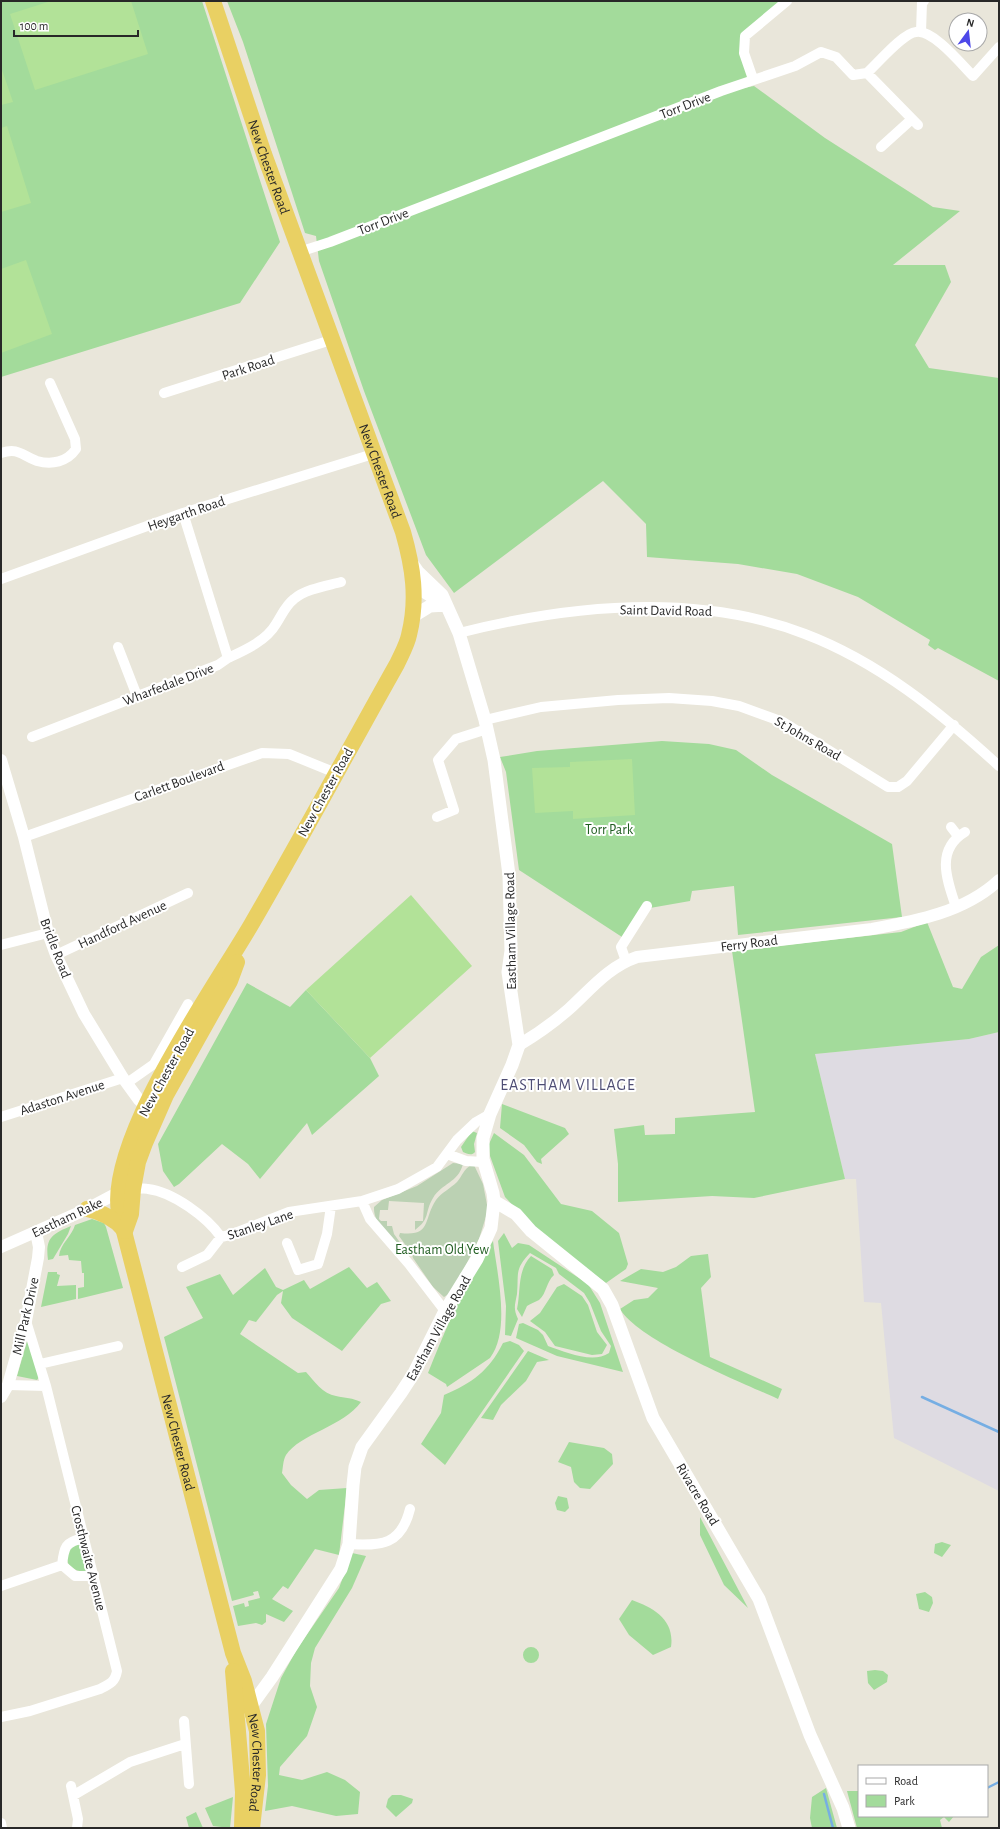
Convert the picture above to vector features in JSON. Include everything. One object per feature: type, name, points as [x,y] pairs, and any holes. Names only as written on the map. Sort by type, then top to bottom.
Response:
[{"type":"highway","name":"New Chester Road","points":[[152,1110],[157,1086],[251,924],[397,664],[409,636],[412,617],[413,586],[411,562],[403,532],[299,252],[264,154],[213,1]]},
{"type":"highway","name":"New Chester Road","points":[[251,924],[230,981],[166,1095],[152,1110],[129,1144],[126,1191],[119,1212],[233,1653],[244,1681],[257,1731],[258,1775],[252,1828]]},
{"type":"highway","points":[[87,1209],[107,1215],[118,1222],[125,1231]]},
{"type":"highway","name":"New Chester Road","points":[[233,1653],[233,1676],[243,1792],[242,1828]]},
{"type":"main road","name":"Eastham Village Road","points":[[238,1722],[272,1677],[341,1569],[349,1544],[355,1467],[362,1447],[401,1393],[445,1312],[477,1260],[491,1228],[494,1201],[484,1162],[482,1147],[483,1138],[490,1114],[512,1065],[519,1045],[508,972],[511,939],[509,875],[494,760],[486,725],[459,633],[442,595],[418,572],[411,562]]},
{"type":"main road","points":[[413,586],[446,605]]},
{"type":"main road","points":[[412,617],[430,606],[446,605]]},
{"type":"main road","name":"Rivacre Road","points":[[494,1201],[516,1214],[531,1231],[603,1289],[612,1305],[653,1418],[759,1599],[810,1734],[843,1808],[849,1828]]},
{"type":"main road","points":[[244,1681],[261,1683],[272,1677]]},
{"type":"street","points":[[753,79],[744,53],[745,36],[787,1]]},
{"type":"street","points":[[921,32],[922,2],[924,1]]},
{"type":"street","points":[[881,147],[915,122],[867,73],[906,36],[916,32],[926,33],[934,38],[973,76],[999,47]]},
{"type":"street","name":"Torr Drive","points":[[299,252],[330,242],[753,79],[795,66],[821,52],[836,56],[853,75],[867,73]]},
{"type":"street","name":"Park Road","points":[[164,393],[331,340]]},
{"type":"street","points":[[1,453],[8,450],[20,452],[36,461],[55,463],[70,458],[76,449],[75,439],[50,383]]},
{"type":"street","name":"Heygarth Road","points":[[1,579],[183,513],[373,454]]},
{"type":"street","name":"Wharfedale Drive","points":[[32,738],[218,665],[228,658],[183,513]]},
{"type":"street","points":[[228,658],[261,640],[276,625],[284,608],[293,599],[301,594],[341,582]]},
{"type":"street","name":"Saint David Road","points":[[459,633],[506,621],[582,611],[638,608],[692,608],[737,615],[778,624],[805,634],[852,655],[914,695],[954,724],[999,766]]},
{"type":"street","points":[[118,647],[137,696]]},
{"type":"street","name":"St Johns Road","points":[[486,725],[542,707],[611,700],[669,698],[712,701],[739,706],[783,722],[888,787],[898,788],[907,781],[954,724]]},
{"type":"street","points":[[437,817],[454,810],[438,760],[456,739],[486,725]]},
{"type":"street","name":"Carlett Boulevard","points":[[24,837],[262,752],[289,754],[336,773]]},
{"type":"street","name":"Bridle Road","points":[[1,760],[24,837],[48,933],[56,955],[84,1014],[126,1083],[152,1110]]},
{"type":"street","points":[[951,827],[961,834],[948,848],[946,858],[951,890],[956,907]]},
{"type":"street","name":"Ferry Road","points":[[519,1045],[537,1034],[568,1009],[604,975],[626,960],[650,954],[872,929],[910,922],[956,907],[976,898],[999,880]]},
{"type":"street","name":"Handford Avenue","points":[[56,955],[188,893]]},
{"type":"street","points":[[626,960],[621,947],[647,906]]},
{"type":"street","points":[[1,945],[48,933]]},
{"type":"street","name":"New Chester Road","points":[[126,1083],[154,1064],[188,1004]]},
{"type":"street","points":[[126,1083],[149,1089],[157,1086]]},
{"type":"street","name":"Adaston Avenue","points":[[1,1117],[126,1083]]},
{"type":"street","name":"Stanley Lane","points":[[126,1191],[148,1188],[180,1201],[206,1220],[221,1237],[230,1235],[289,1212],[362,1201],[398,1189],[437,1167],[457,1140],[476,1122],[490,1114]]},
{"type":"street","points":[[447,1154],[466,1160],[484,1162]]},
{"type":"street","name":"Eastham Rake","points":[[1,1247],[126,1191]]},
{"type":"street","points":[[362,1201],[370,1219],[409,1264],[445,1312]]},
{"type":"street","name":"Stanley Lane","points":[[287,1243],[298,1270],[318,1264],[327,1234],[331,1206]]},
{"type":"street","name":"Mill Park Drive","points":[[1,1397],[8,1385],[26,1321],[38,1258],[39,1247],[36,1232]]},
{"type":"street","points":[[182,1267],[206,1255],[221,1237]]},
{"type":"street","name":"Crosthwaite Avenue","points":[[1,1717],[30,1711],[100,1689],[110,1685],[115,1679],[117,1671],[46,1386],[26,1321]]},
{"type":"street","points":[[40,1364],[118,1346]]},
{"type":"street","points":[[8,1385],[46,1386]]},
{"type":"street","points":[[349,1544],[374,1545],[398,1536],[407,1524],[410,1509]]},
{"type":"street","points":[[62,1565],[63,1552],[66,1545],[72,1541],[84,1538]]},
{"type":"street","points":[[62,1565],[75,1576],[94,1576]]},
{"type":"street","points":[[1,1586],[62,1565]]},
{"type":"street","points":[[184,1721],[189,1784]]},
{"type":"street","points":[[77,1828],[78,1819],[73,1790],[130,1762],[185,1744]]},
{"type":"street","points":[[1,1823],[2,1828]]},
{"type":"shaded area","points":[[999,1032],[999,1491],[894,1438],[881,1303],[864,1302],[856,1179],[845,1179],[815,1054],[969,1039]]},
{"type":"green space","points":[[1,1],[202,1],[280,242],[240,303],[1,377]]},
{"type":"green space","points":[[51,1],[131,1],[148,54],[35,90],[10,14]]},
{"type":"green space","points":[[227,1],[781,1],[745,36],[753,79],[718,93],[754,86],[825,138],[933,207],[960,211],[893,265],[945,265],[951,282],[915,345],[929,368],[999,378],[999,681],[938,648],[935,650],[928,645],[930,640],[858,597],[797,574],[738,564],[647,557],[646,524],[603,481],[454,593],[426,555],[364,391],[319,261],[316,236],[305,233],[243,42]]},
{"type":"green space","points":[[1,67],[13,102],[1,105]]},
{"type":"green space","points":[[7,126],[31,203],[1,212],[1,128]]},
{"type":"green space","points":[[26,260],[52,334],[1,353],[1,269]]},
{"type":"green space","name":"Torr Park","points":[[662,741],[709,744],[736,750],[772,775],[892,844],[902,917],[738,935],[734,886],[692,891],[690,901],[650,908],[622,937],[519,870],[506,772],[500,757],[537,751]]},
{"type":"green space","points":[[632,759],[635,815],[573,819],[573,811],[535,813],[532,768],[570,767],[570,762]]},
{"type":"green space","points":[[411,895],[472,966],[370,1058],[306,990]]},
{"type":"green space","points":[[927,922],[953,987],[962,989],[981,957],[999,945],[999,1032],[969,1039],[815,1054],[845,1179],[754,1198],[712,1196],[618,1202],[618,1164],[614,1129],[644,1125],[645,1135],[675,1134],[675,1118],[755,1112],[732,951],[901,932]]},
{"type":"green space","points":[[247,983],[290,1007],[306,990],[370,1058],[379,1076],[312,1135],[307,1123],[260,1179],[248,1164],[222,1144],[174,1187],[163,1171],[158,1144]]},
{"type":"green space","points":[[502,1104],[565,1128],[569,1134],[541,1159],[542,1164],[537,1162],[524,1145],[500,1128]]},
{"type":"green space","points":[[472,1131],[477,1133],[474,1144],[475,1152],[469,1154],[463,1152],[461,1147]]},
{"type":"green space","points":[[494,1133],[524,1155],[561,1204],[592,1211],[619,1233],[628,1264],[626,1269],[606,1283],[543,1237],[505,1197],[490,1156],[489,1144]]},
{"type":"green space","points":[[453,1163],[463,1164],[461,1170],[454,1179],[441,1189],[433,1198],[425,1219],[415,1230],[415,1221],[423,1221],[424,1203],[389,1201],[388,1210],[380,1210],[379,1219],[381,1221],[387,1221],[387,1226],[392,1226],[394,1234],[406,1251],[384,1232],[377,1220],[374,1207],[382,1200],[417,1186]]},
{"type":"green space","name":"Eastham Old Yew","points":[[471,1165],[474,1165],[483,1184],[488,1210],[479,1239],[453,1291],[444,1297],[433,1287],[399,1236],[400,1233],[410,1234],[422,1229],[436,1200],[457,1182]]},
{"type":"green space","points":[[92,1219],[104,1223],[106,1227],[123,1288],[78,1299],[78,1288],[84,1287],[84,1273],[82,1273],[81,1261],[69,1260],[68,1255],[59,1256],[75,1225]]},
{"type":"green space","points":[[71,1226],[53,1259],[48,1260],[47,1253],[51,1238],[55,1234]]},
{"type":"green space","points":[[504,1233],[512,1248],[518,1243],[529,1245],[588,1284],[600,1303],[623,1372],[557,1356],[516,1338],[519,1324],[523,1323],[538,1330],[543,1335],[548,1346],[571,1354],[587,1357],[602,1356],[609,1353],[611,1346],[601,1331],[590,1303],[584,1293],[559,1274],[556,1268],[530,1253],[519,1268],[518,1272],[515,1312],[518,1319],[511,1336],[505,1335],[506,1306],[498,1241]]},
{"type":"green space","points":[[493,1241],[501,1301],[500,1333],[496,1347],[490,1358],[447,1387],[446,1384],[428,1373],[449,1322],[465,1289]]},
{"type":"green space","points":[[708,1254],[711,1277],[701,1288],[710,1357],[782,1389],[778,1399],[692,1360],[669,1347],[631,1321],[620,1309],[634,1300],[648,1298],[658,1288],[620,1281],[641,1269],[663,1272],[676,1267],[691,1256]]},
{"type":"green space","points":[[531,1256],[552,1269],[554,1275],[549,1281],[542,1297],[527,1306],[522,1317],[517,1309],[521,1274]]},
{"type":"green space","points":[[349,1267],[367,1288],[377,1282],[391,1301],[381,1304],[342,1351],[292,1318],[281,1303],[283,1291],[277,1295],[256,1322],[249,1320],[240,1334],[298,1373],[306,1372],[319,1387],[327,1393],[361,1402],[344,1417],[301,1441],[286,1455],[283,1464],[282,1473],[291,1485],[307,1499],[319,1490],[347,1488],[339,1555],[315,1549],[288,1589],[283,1586],[272,1599],[293,1611],[284,1622],[266,1614],[266,1622],[262,1625],[256,1623],[238,1626],[233,1606],[244,1603],[245,1607],[249,1606],[248,1601],[260,1598],[258,1591],[253,1592],[254,1595],[232,1601],[164,1337],[203,1318],[186,1287],[220,1274],[233,1295],[265,1268],[276,1287],[283,1290],[304,1280],[310,1289]]},
{"type":"green space","points":[[48,1272],[57,1272],[57,1274],[60,1275],[57,1286],[76,1285],[76,1299],[41,1307]]},
{"type":"green space","points":[[564,1284],[582,1296],[588,1305],[597,1332],[607,1345],[602,1354],[592,1355],[555,1346],[545,1332],[530,1321],[540,1313],[557,1287]]},
{"type":"green space","points":[[28,1338],[40,1376],[37,1380],[17,1376]]},
{"type":"green space","points":[[510,1341],[519,1345],[524,1351],[445,1465],[421,1444],[441,1413],[444,1395],[463,1386],[479,1375],[486,1369],[498,1353],[503,1343]]},
{"type":"green space","points":[[528,1351],[549,1360],[537,1362],[526,1381],[501,1405],[493,1420],[481,1418]]},
{"type":"green space","points":[[569,1442],[604,1448],[612,1454],[613,1464],[590,1489],[580,1488],[574,1482],[571,1467],[558,1462]]},
{"type":"green space","points":[[558,1496],[567,1498],[569,1508],[565,1512],[557,1510],[555,1503]]},
{"type":"green space","points":[[700,1517],[748,1608],[724,1585],[700,1535]]},
{"type":"green space","points":[[942,1542],[951,1545],[942,1557],[934,1553],[935,1544]]},
{"type":"green space","points":[[79,1543],[83,1549],[85,1557],[85,1572],[75,1570],[69,1566],[67,1559],[68,1549]]},
{"type":"green space","points":[[352,1553],[366,1556],[352,1588],[315,1648],[311,1663],[310,1686],[317,1707],[307,1736],[280,1767],[279,1775],[302,1780],[327,1772],[345,1780],[360,1792],[358,1814],[336,1816],[292,1806],[265,1811],[268,1786],[266,1724],[281,1678],[297,1649],[339,1588]]},
{"type":"green space","points":[[925,1592],[932,1597],[933,1603],[929,1612],[919,1609],[916,1594]]},
{"type":"green space","points":[[632,1600],[655,1611],[666,1622],[670,1629],[671,1647],[653,1655],[629,1635],[619,1619]]},
{"type":"green space","points":[[528,1647],[534,1647],[539,1652],[537,1661],[534,1663],[528,1663],[523,1658],[523,1652]]},
{"type":"green space","points":[[867,1671],[883,1671],[888,1675],[887,1682],[874,1690],[868,1683]]},
{"type":"green space","points":[[826,1788],[837,1828],[812,1828],[810,1818],[812,1797]]},
{"type":"green space","points":[[847,1791],[858,1791],[858,1817],[944,1817],[940,1820],[942,1828],[857,1828]]},
{"type":"green space","points":[[392,1795],[401,1795],[413,1799],[412,1803],[396,1817],[386,1807],[388,1799]]},
{"type":"green space","points":[[233,1797],[230,1828],[213,1826],[205,1808]]},
{"type":"green space","points":[[196,1812],[203,1828],[189,1828],[186,1817]]},
{"type":"green space","points":[[944,1817],[953,1817],[949,1822]]},
{"type":"waterway","points":[[922,1397],[999,1432]]},
{"type":"waterway","points":[[988,1788],[999,1782]]},
{"type":"waterway","points":[[824,1794],[833,1828]]},
{"type":"district","name":"EASTHAM VILLAGE","points":[[568,1084]]}]
